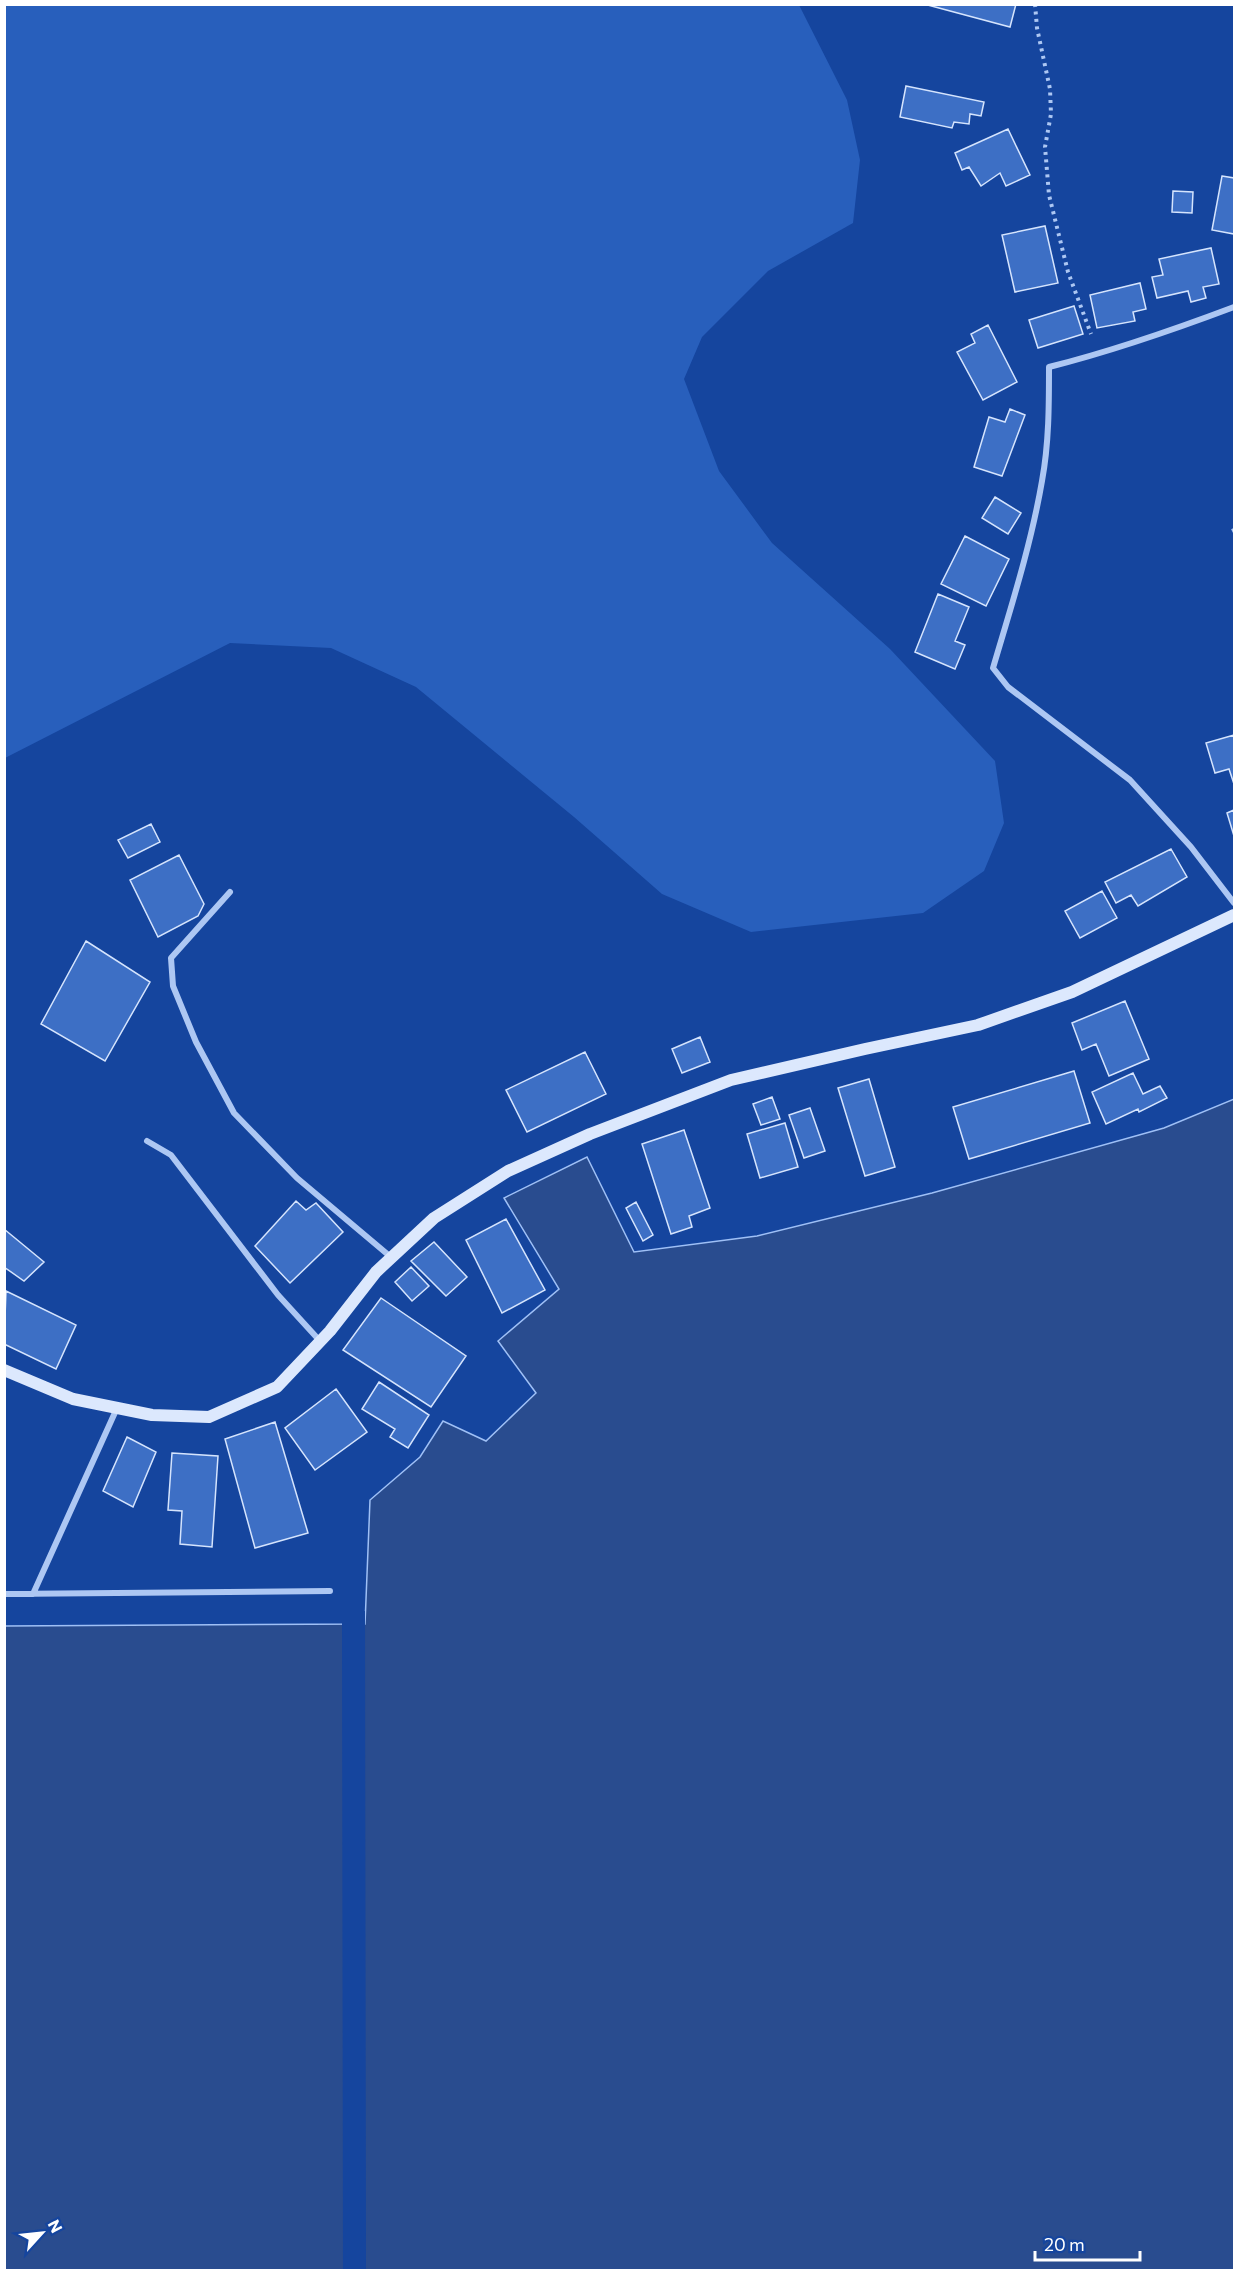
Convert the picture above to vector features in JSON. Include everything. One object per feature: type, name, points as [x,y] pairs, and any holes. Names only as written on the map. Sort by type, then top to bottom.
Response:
[{"type":"street","points":[[1234,307],[1162,334],[1049,367],[1049,421],[1042,481],[1020,574],[993,668],[1008,687],[1130,780],[1191,847],[1234,903]]},
{"type":"street","points":[[230,892],[171,958],[173,986],[196,1042],[234,1113],[297,1178],[392,1258]]},
{"type":"street","points":[[4,1370],[73,1399],[152,1415],[209,1417],[277,1387],[320,1341],[376,1272],[434,1218],[508,1171],[590,1134],[731,1080],[978,1026],[1072,992],[1234,915]]},
{"type":"street","points":[[147,1141],[171,1155],[278,1296],[320,1341]]},
{"type":"street","points":[[33,1594],[117,1408]]},
{"type":"street","points":[[4,1594],[330,1591]]},
{"type":"path","points":[[1035,4],[1043,64],[1050,88],[1051,114],[1044,147],[1048,195],[1068,272],[1098,354]]},
{"type":"shaded area","points":[[5,4],[799,5],[847,100],[860,160],[853,223],[768,271],[702,337],[684,379],[719,471],[772,543],[890,649],[995,761],[1004,823],[984,871],[923,913],[751,932],[662,894],[574,817],[416,687],[331,648],[230,643],[5,758]]},
{"type":"shaded area","points":[[1234,1099],[1234,2270],[5,2270],[5,1626],[365,1624],[370,1500],[420,1457],[443,1421],[486,1441],[536,1393],[498,1341],[559,1289],[504,1198],[587,1157],[634,1252],[757,1236],[932,1193],[1164,1128]]},
{"type":"pier","points":[[363,1611],[365,1611],[366,2270],[343,2270],[342,1621],[362,1621]]},
{"type":"building","points":[[924,4],[1016,4],[1010,27]]},
{"type":"building","points":[[906,86],[984,102],[981,116],[970,114],[969,124],[954,122],[952,128],[900,117]]},
{"type":"building","points":[[1008,129],[1030,175],[1006,186],[1000,173],[981,186],[969,167],[962,170],[955,153]]},
{"type":"building","points":[[1222,176],[1234,178],[1234,234],[1212,230]]},
{"type":"building","points":[[1173,191],[1193,192],[1192,213],[1172,212]]},
{"type":"building","points":[[1045,226],[1058,283],[1015,292],[1002,235]]},
{"type":"building","points":[[1211,248],[1219,284],[1203,287],[1206,298],[1191,302],[1188,291],[1157,298],[1152,277],[1163,275],[1159,259]]},
{"type":"building","points":[[1140,283],[1146,309],[1133,312],[1135,321],[1097,328],[1090,295]]},
{"type":"building","points":[[1074,306],[1083,334],[1038,348],[1029,320]]},
{"type":"building","points":[[988,325],[1017,382],[983,400],[957,352],[975,343],[971,334]]},
{"type":"building","points":[[1010,409],[1025,415],[1002,476],[974,467],[989,417],[1005,422]]},
{"type":"building","points":[[995,497],[1021,513],[1008,534],[982,518]]},
{"type":"building","points":[[965,536],[1009,559],[986,606],[941,584]]},
{"type":"building","points":[[938,594],[969,607],[955,641],[965,645],[955,669],[915,652]]},
{"type":"building","points":[[1234,735],[1234,784],[1229,769],[1215,773],[1206,743]]},
{"type":"building","points":[[1234,810],[1234,836],[1227,813]]},
{"type":"building","points":[[151,824],[160,842],[128,858],[118,840]]},
{"type":"building","points":[[1171,849],[1187,877],[1138,906],[1131,895],[1116,903],[1105,882]]},
{"type":"building","points":[[179,855],[204,904],[198,916],[158,937],[130,880]]},
{"type":"building","points":[[1102,891],[1117,918],[1080,938],[1065,911]]},
{"type":"building","points":[[86,941],[150,982],[105,1061],[41,1024]]},
{"type":"building","points":[[1125,1001],[1149,1059],[1109,1076],[1096,1044],[1082,1050],[1072,1023]]},
{"type":"building","points":[[700,1037],[710,1062],[682,1073],[672,1049]]},
{"type":"building","points":[[585,1052],[606,1094],[527,1132],[506,1090]]},
{"type":"building","points":[[1074,1071],[1090,1123],[969,1159],[953,1107]]},
{"type":"building","points":[[1133,1073],[1143,1094],[1160,1086],[1167,1098],[1139,1112],[1138,1109],[1106,1124],[1092,1092]]},
{"type":"building","points":[[869,1079],[895,1167],[865,1176],[838,1088]]},
{"type":"building","points":[[772,1097],[780,1119],[761,1125],[753,1104]]},
{"type":"building","points":[[810,1108],[825,1151],[804,1158],[789,1115]]},
{"type":"building","points":[[785,1123],[798,1167],[760,1178],[747,1134]]},
{"type":"building","points":[[684,1130],[710,1208],[689,1216],[692,1227],[671,1234],[642,1144]]},
{"type":"building","points":[[296,1201],[306,1210],[316,1203],[343,1232],[290,1283],[255,1246]]},
{"type":"building","points":[[636,1202],[653,1235],[643,1241],[626,1208]]},
{"type":"building","points":[[506,1219],[545,1290],[502,1313],[466,1240]]},
{"type":"building","points":[[4,1229],[44,1262],[24,1281],[4,1267]]},
{"type":"building","points":[[434,1242],[467,1277],[446,1296],[411,1261]]},
{"type":"building","points":[[411,1267],[429,1286],[412,1301],[395,1282]]},
{"type":"building","points":[[6,1291],[76,1325],[56,1369],[4,1344]]},
{"type":"building","points":[[381,1298],[466,1356],[431,1407],[343,1350]]},
{"type":"building","points":[[379,1382],[429,1415],[408,1448],[390,1437],[395,1429],[362,1409]]},
{"type":"building","points":[[336,1389],[367,1432],[315,1470],[285,1428]]},
{"type":"building","points":[[275,1422],[308,1533],[255,1548],[225,1439]]},
{"type":"building","points":[[127,1437],[156,1452],[133,1507],[103,1491]]},
{"type":"building","points":[[172,1453],[218,1456],[212,1547],[180,1544],[182,1511],[168,1510]]}]
